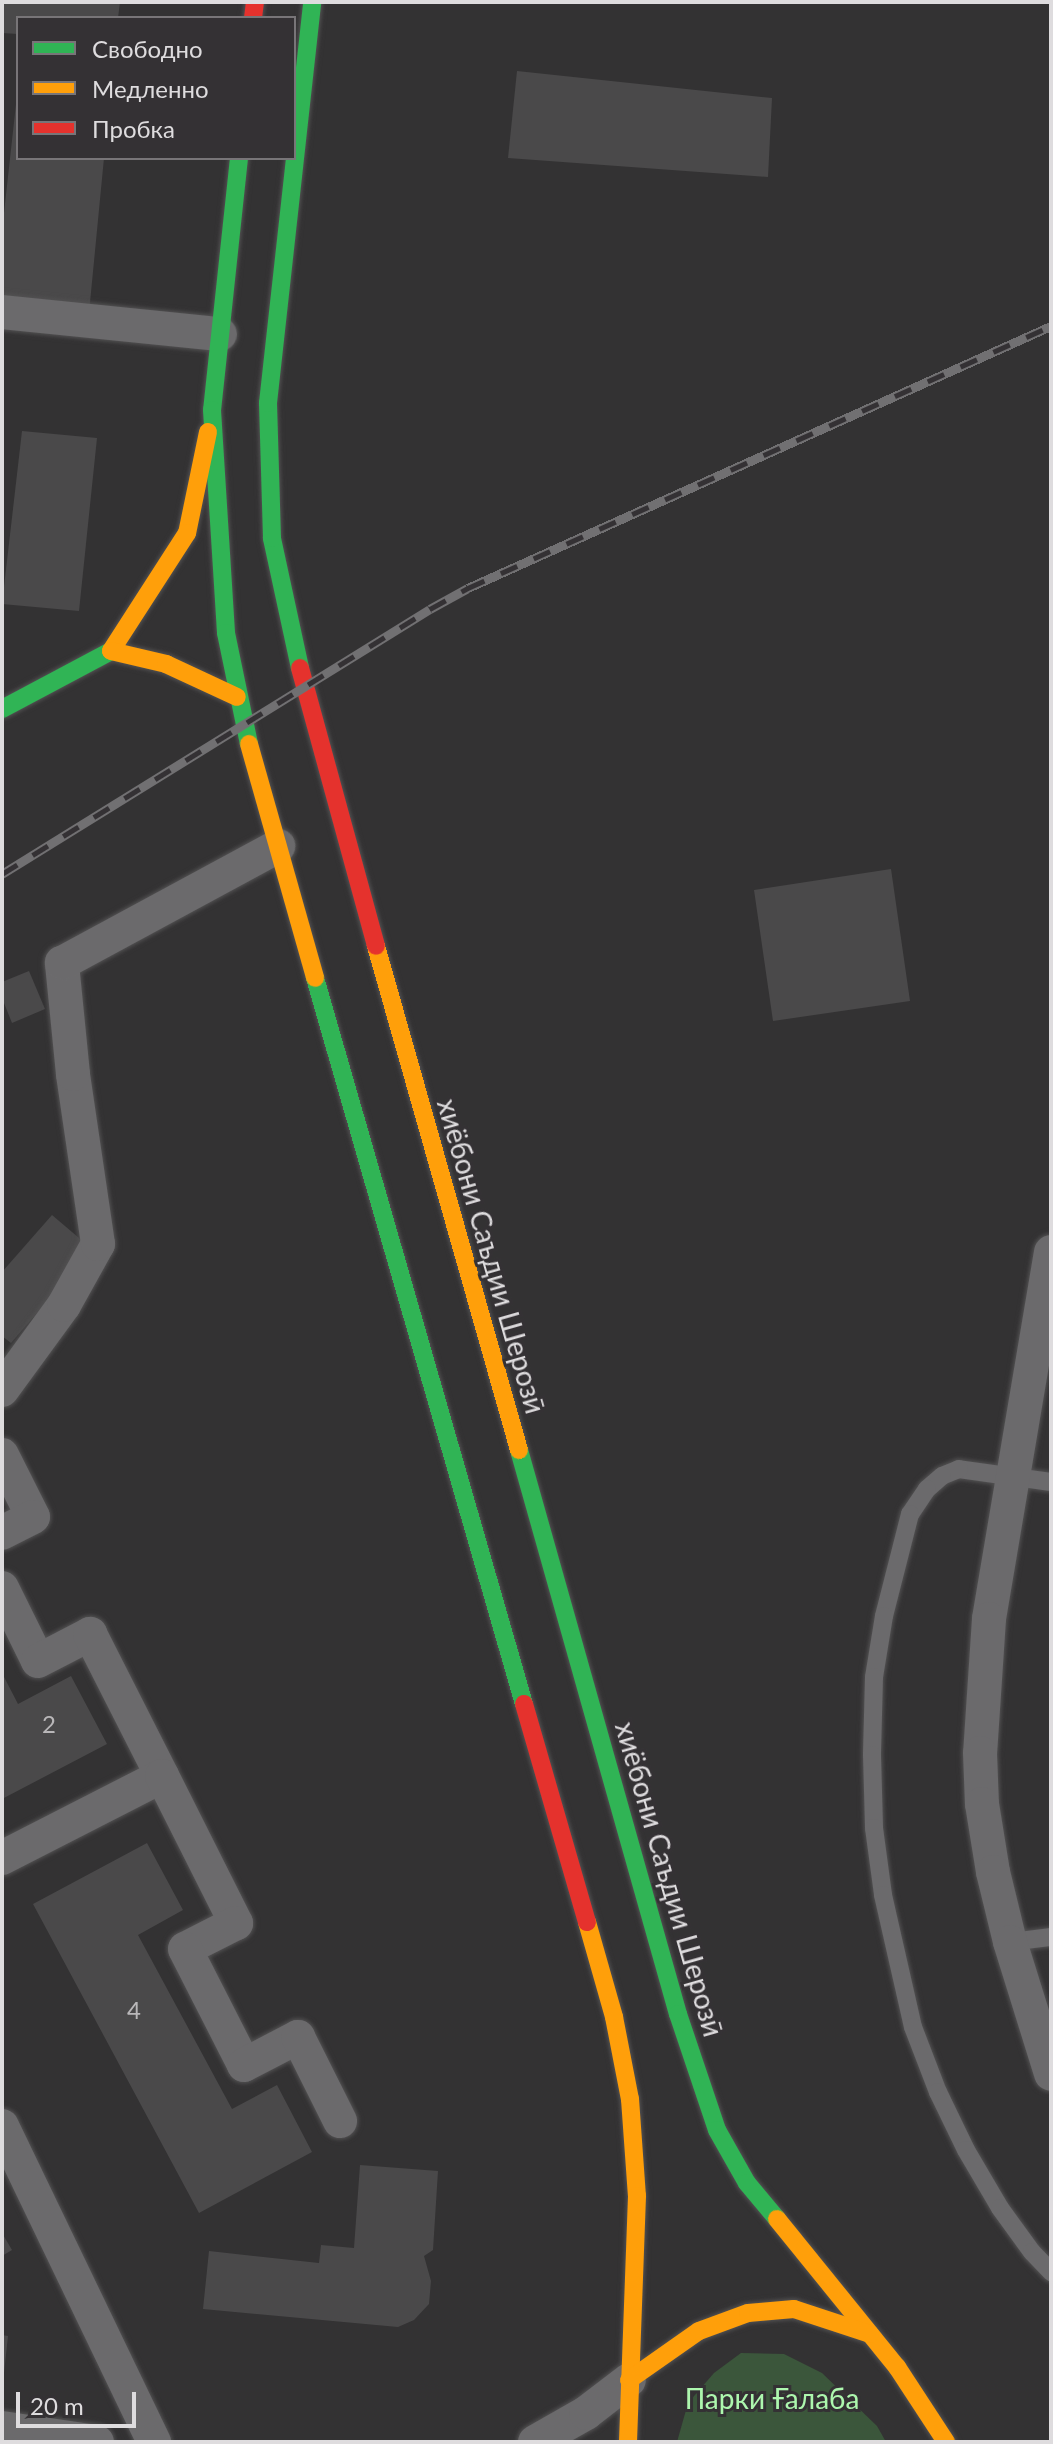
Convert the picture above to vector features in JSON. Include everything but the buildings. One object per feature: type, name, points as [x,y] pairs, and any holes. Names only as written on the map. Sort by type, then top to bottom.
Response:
[{"type":"main road","name":"хиёбони Саъдии Шерозӣ","points":[[296,148],[312,2]]},
{"type":"main road","points":[[2,709],[111,651],[187,533],[212,410],[239,160]]},
{"type":"main road","name":"хиёбони Саъдии Шерозӣ","points":[[295,160],[268,403],[272,538],[289,630],[660,1952],[717,2130],[747,2183],[870,2334],[943,2436]]},
{"type":"main road","points":[[212,410],[226,633],[237,697],[614,2017],[630,2099],[637,2196],[628,2442]]},
{"type":"main road","points":[[111,651],[166,664],[237,697]]},
{"type":"main road","points":[[629,2380],[699,2331],[748,2313],[794,2309],[870,2334]]},
{"type":"main road","points":[[943,2436],[964,2442]]},
{"type":"street","points":[[2,312],[220,334]]},
{"type":"street","points":[[2,1390],[64,1305],[98,1244],[73,1074],[62,963],[278,846]]},
{"type":"street","points":[[1051,1252],[1010,1476],[989,1619],[980,1753],[982,1804],[1010,1942],[1051,2074]]},
{"type":"street","points":[[2,1455],[33,1517],[2,1533]]},
{"type":"street","points":[[2,1588],[38,1661],[90,1634],[236,1923],[185,1949],[244,2065],[298,2037],[340,2121]]},
{"type":"street","points":[[2,1858],[162,1776]]},
{"type":"street","points":[[2,2126],[154,2442]]},
{"type":"street","points":[[535,2442],[586,2413],[629,2380]]},
{"type":"street","points":[[8,2433],[97,2442]]},
{"type":"lane","points":[[1051,1482],[959,1469],[942,1476],[927,1489],[910,1514],[884,1616],[874,1677],[874,1828],[896,1964],[913,2027],[938,2092],[1000,2208],[1051,2272]]},
{"type":"lane","points":[[1010,1942],[1051,1937]]},
{"type":"green space","name":"Парки Ғалаба","points":[[741,2353],[784,2354],[822,2373],[877,2426],[886,2442],[677,2442],[688,2403],[714,2373]]},
{"type":"railway","points":[[2,874],[468,588],[1051,326]]},
{"type":"traffic: fast","points":[[296,148],[312,2]]},
{"type":"traffic: fast","points":[[239,160],[212,410],[226,633],[249,744]]},
{"type":"traffic: fast","points":[[295,160],[268,403],[272,538],[300,668]]},
{"type":"traffic: fast","points":[[2,709],[111,651]]},
{"type":"traffic: fast","points":[[315,978],[524,1704]]},
{"type":"traffic: fast","points":[[519,1450],[678,2014],[717,2130],[747,2183],[777,2219]]},
{"type":"traffic: slow","points":[[208,432],[187,533],[111,651],[166,664],[237,697]]},
{"type":"traffic: slow","points":[[249,744],[315,978]]},
{"type":"traffic: slow","points":[[376,946],[519,1450]]},
{"type":"traffic: slow","points":[[587,1922],[614,2017],[630,2099],[637,2196],[628,2442]]},
{"type":"traffic: slow","points":[[777,2219],[897,2367],[946,2442]]},
{"type":"traffic: slow","points":[[629,2380],[699,2331],[748,2313],[794,2309],[870,2334]]},
{"type":"traffic: jam","points":[[253,16],[255,2]]},
{"type":"traffic: jam","points":[[300,668],[376,946]]},
{"type":"traffic: jam","points":[[524,1704],[587,1922]]}]
